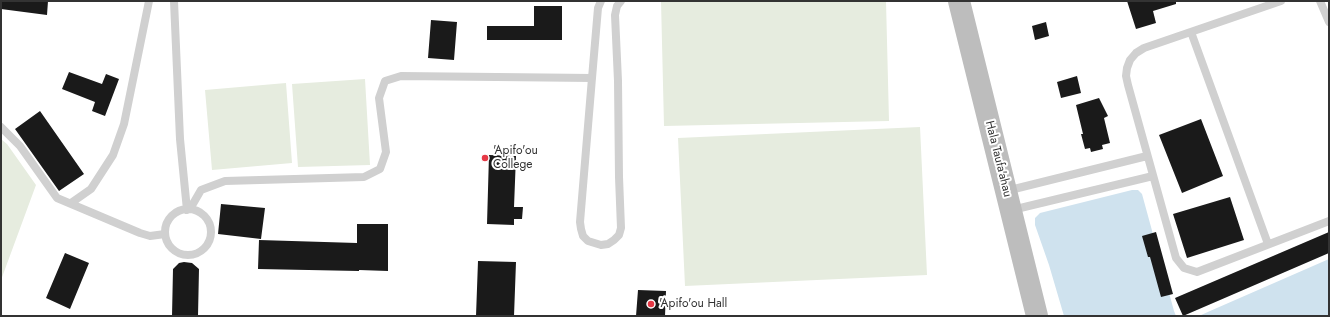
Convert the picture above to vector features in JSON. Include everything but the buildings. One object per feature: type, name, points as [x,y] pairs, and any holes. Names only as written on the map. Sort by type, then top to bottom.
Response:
[{"type":"street","name":"Hala Taufa'ahau","points":[[959,1],[1037,316]]},
{"type":"lane","points":[[71,203],[91,189],[113,155],[124,124],[149,1]]},
{"type":"lane","points":[[174,1],[180,139],[188,209]]},
{"type":"lane","points":[[602,1],[598,8],[580,222],[583,236],[588,241],[601,245],[608,244],[614,240],[619,235],[621,228],[615,15],[617,6],[621,1]]},
{"type":"lane","points":[[610,1],[618,1]]},
{"type":"lane","points":[[1282,1],[1144,48],[1133,56],[1127,68],[1126,76],[1176,258],[1184,268],[1197,272],[1329,221]]},
{"type":"lane","points":[[1320,1],[1329,22]]},
{"type":"lane","points":[[1191,32],[1268,244]]},
{"type":"lane","points":[[188,209],[201,190],[225,181],[364,177],[380,169],[386,152],[379,98],[385,80],[401,76],[592,78]]},
{"type":"lane","points":[[1,127],[20,146],[57,198],[140,233],[150,236],[165,234]]},
{"type":"lane","points":[[1008,201],[1148,156]]},
{"type":"lane","points":[[1008,201],[1153,176]]},
{"type":"lane","points":[[188,209],[197,211],[203,216],[208,222],[210,229],[210,237],[207,244],[196,254],[188,256],[181,255],[174,251],[169,246],[165,234],[166,224],[170,218],[175,213],[188,209]]},
{"type":"shaded area","points":[[661,1],[886,1],[889,121],[664,126]]},
{"type":"shaded area","points":[[365,79],[370,165],[298,167],[292,84]]},
{"type":"shaded area","points":[[286,83],[292,163],[212,170],[205,90]]},
{"type":"shaded area","points":[[920,127],[927,275],[685,286],[678,138]]},
{"type":"shaded area","points":[[1,139],[7,144],[36,185],[1,280]]},
{"type":"water","points":[[1132,190],[1138,190],[1142,194],[1176,316],[1064,316],[1035,225],[1035,218],[1040,213]]},
{"type":"water","points":[[1329,259],[1329,316],[1199,316],[1210,311]]},
{"type":"place","name":"'Apifo'ou College","points":[[485,158]]},
{"type":"place","name":"'Apifo'ou Hall","points":[[651,304]]}]
